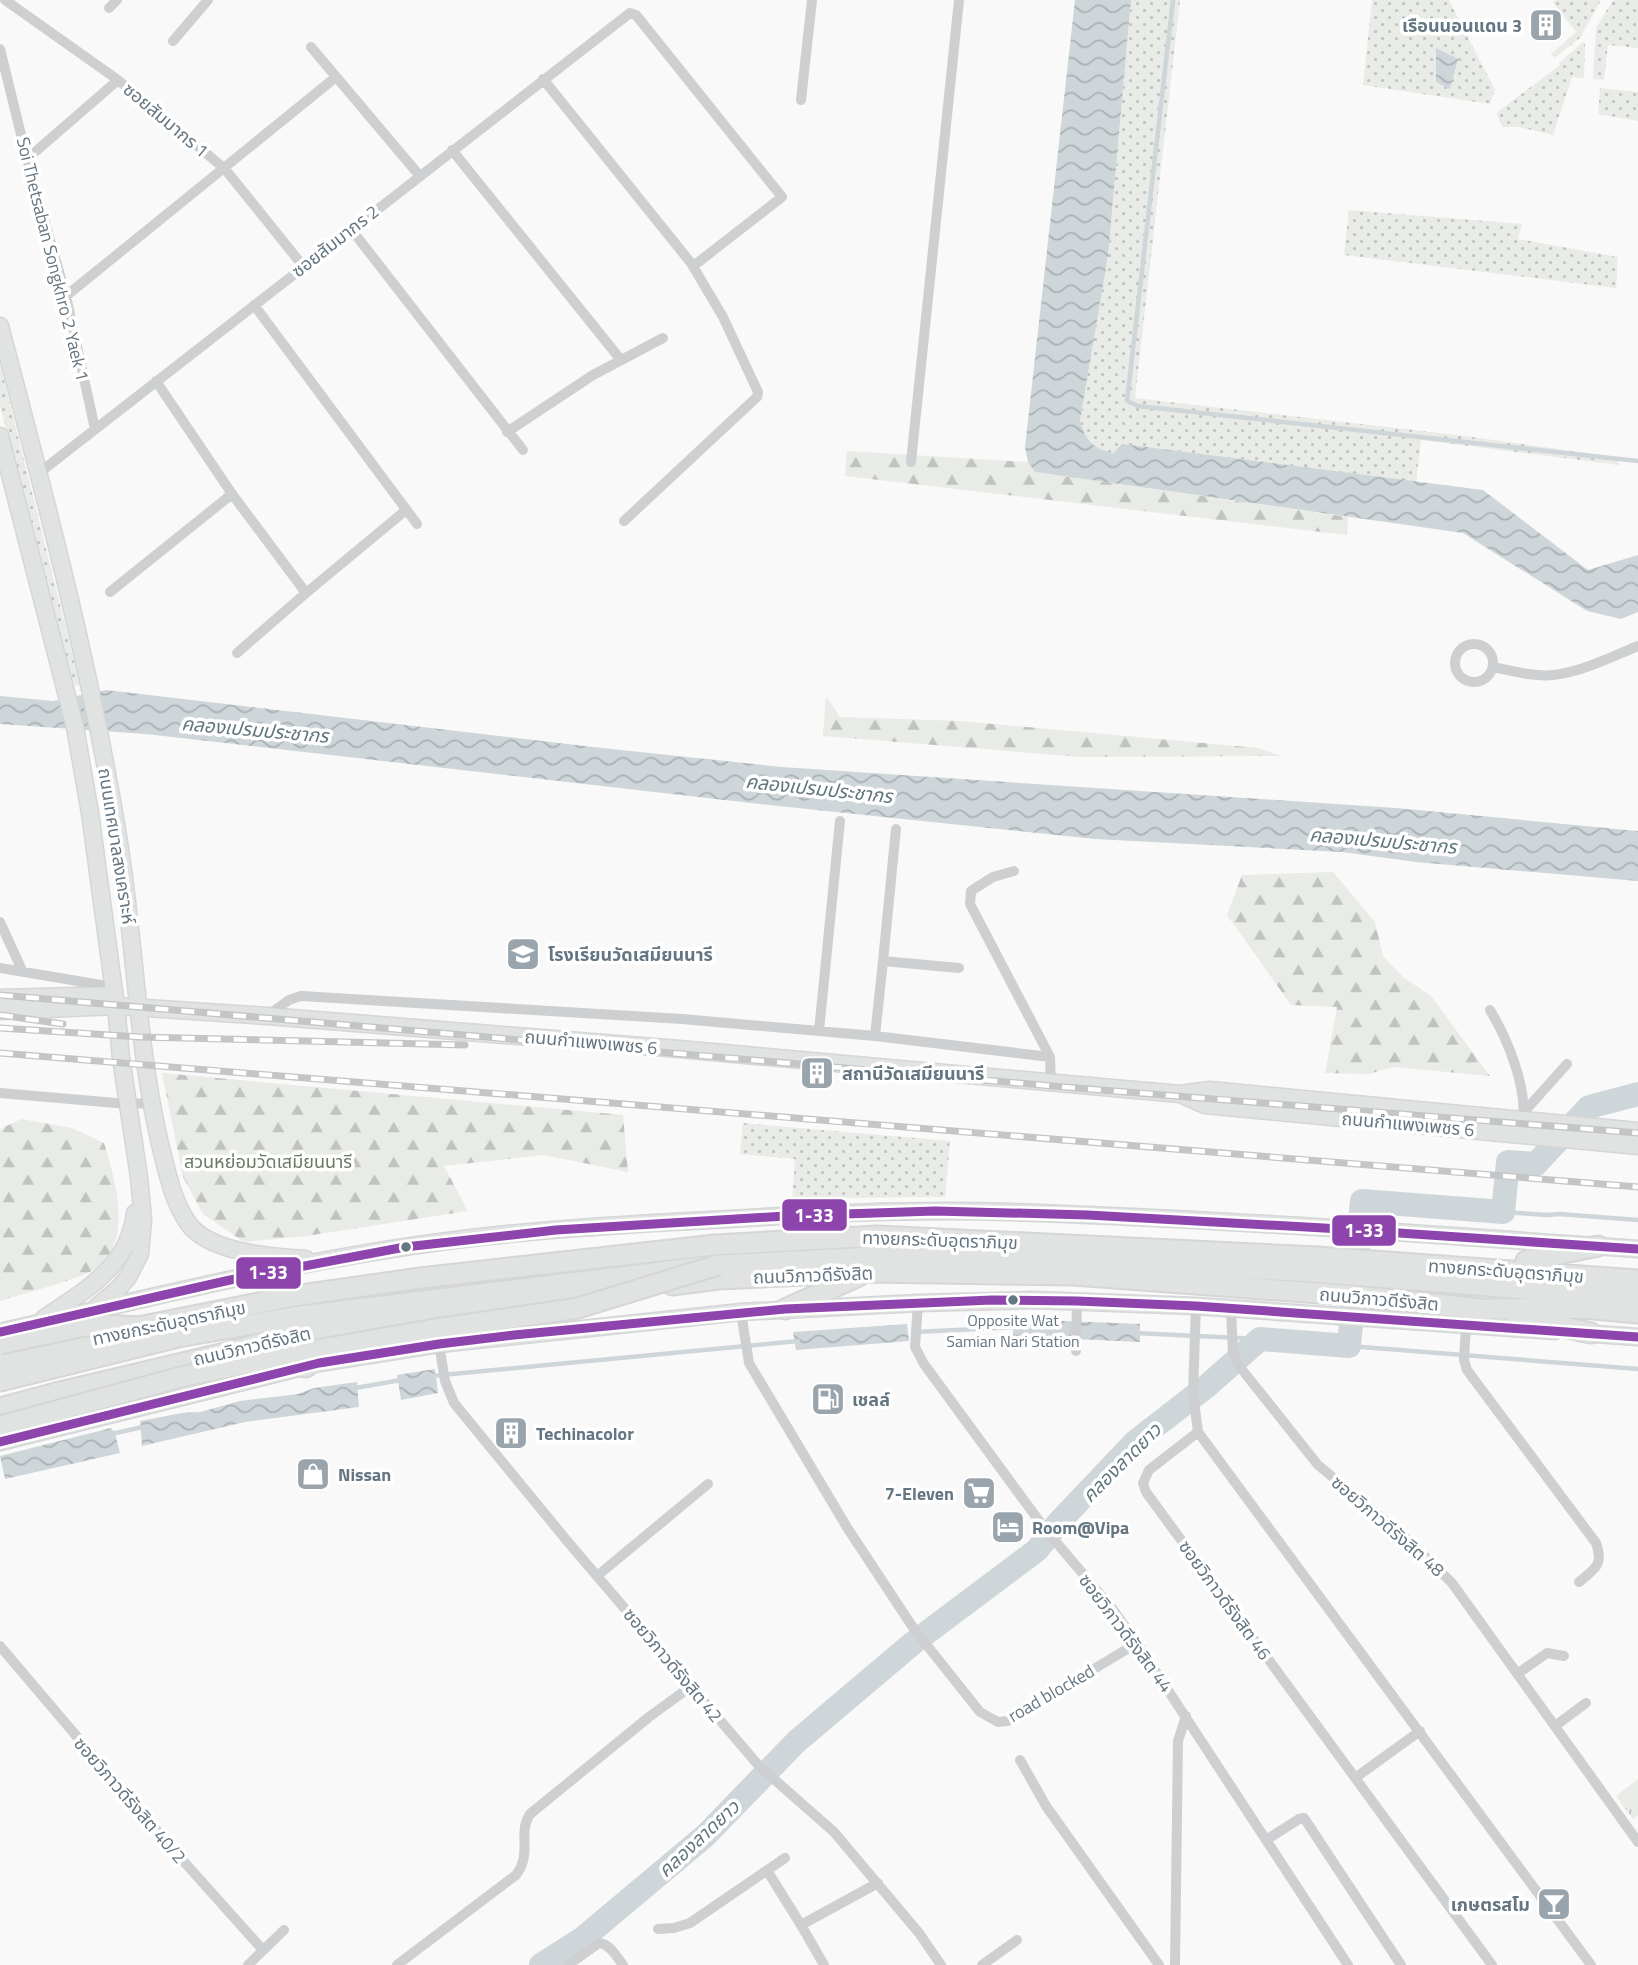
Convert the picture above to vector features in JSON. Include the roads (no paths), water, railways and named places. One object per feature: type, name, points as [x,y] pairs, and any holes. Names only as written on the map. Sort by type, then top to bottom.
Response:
[{"type":"highway","points":[[0,1357],[61,1339],[290,1289],[416,1272],[712,1240],[873,1230],[1350,1238],[1526,1261],[1638,1269]]},
{"type":"highway","name":"ทางยกระดับอุตราภิมุข","points":[[0,1363],[138,1327],[294,1296],[420,1278],[715,1245],[877,1236],[1318,1257],[1638,1280]]},
{"type":"highway","points":[[1526,1261],[1598,1246]]},
{"type":"highway","name":"ทางยกระดับอุตราภิมุข","points":[[0,1381],[178,1337],[300,1316],[718,1265],[875,1257],[1074,1259],[1312,1272],[1638,1297]]},
{"type":"highway","points":[[0,1426],[184,1376],[429,1330],[578,1308],[718,1265]]},
{"type":"highway","points":[[785,1309],[869,1272]]},
{"type":"highway","name":"ถนนวิภาวดีรังสิต","points":[[0,1408],[301,1332],[719,1279],[869,1272],[1074,1275],[1366,1296],[1483,1309],[1582,1308],[1638,1313]]},
{"type":"highway","points":[[1483,1309],[1591,1333]]},
{"type":"highway","points":[[0,1343],[85,1326],[138,1327]]},
{"type":"highway","points":[[229,1352],[306,1367]]},
{"type":"street","name":"ซอยสัมมากร 1","points":[[5,0],[118,80],[225,169],[303,266]]},
{"type":"street","points":[[173,41],[208,0]]},
{"type":"street","points":[[801,100],[812,0]]},
{"type":"street","points":[[911,462],[959,0]]},
{"type":"street","name":"ซอยสัมมากร 2","points":[[39,473],[626,14],[634,13],[782,197],[696,264],[691,263]]},
{"type":"street","points":[[312,47],[419,175]]},
{"type":"street","name":"Soi Thetsaban Songkhro 2 Yaek 1","points":[[0,49],[27,159],[66,296],[95,429]]},
{"type":"street","points":[[66,296],[336,77]]},
{"type":"street","points":[[543,79],[691,263],[723,317],[758,392],[757,397],[624,521]]},
{"type":"street","points":[[27,159],[118,80]]},
{"type":"street","points":[[452,150],[621,360]]},
{"type":"street","points":[[351,229],[523,450]]},
{"type":"street","points":[[254,305],[417,524]]},
{"type":"street","name":"ถนนเทศบาลสงเคราะห์","points":[[0,326],[75,624],[113,806],[122,856],[150,1103],[170,1183],[190,1226],[203,1238],[231,1248],[269,1256],[326,1260]]},
{"type":"street","points":[[507,432],[593,375],[663,338]]},
{"type":"street","points":[[156,381],[232,494],[306,593]]},
{"type":"street","name":"ถนนเทศบาลสงเคราะห์","points":[[0,436],[75,727],[90,813],[144,1219],[141,1254],[128,1277],[91,1311]]},
{"type":"street","points":[[110,592],[232,494]]},
{"type":"street","points":[[237,653],[405,511]]},
{"type":"street","points":[[1493,667],[1552,676],[1638,646]]},
{"type":"street","points":[[819,1031],[840,821]]},
{"type":"street","points":[[875,1036],[896,829]]},
{"type":"street","points":[[1014,871],[979,884],[971,891],[971,904],[1050,1057],[1051,1084]]},
{"type":"street","points":[[0,922],[22,971]]},
{"type":"street","points":[[883,961],[959,968]]},
{"type":"street","points":[[0,968],[22,971],[114,996]]},
{"type":"street","name":"ถนนกำแพงเพชร 6","points":[[0,1011],[114,996]]},
{"type":"street","name":"ถนนกำแพงเพชร 6","points":[[0,998],[114,996],[138,1007],[665,1048],[1051,1084],[1180,1094],[1210,1090],[1524,1116],[1551,1130]]},
{"type":"street","points":[[267,1016],[289,1000],[302,996],[681,1019],[875,1036],[1050,1057]]},
{"type":"street","points":[[1490,1010],[1508,1044],[1518,1078],[1524,1116]]},
{"type":"street","points":[[1524,1116],[1567,1064]]},
{"type":"street","points":[[0,1093],[128,1104],[150,1103]]},
{"type":"street","name":"ถนนกำแพงเพชร 6","points":[[1180,1094],[1205,1105],[1593,1134],[1638,1131]]},
{"type":"street","name":"ถนนกำแพงเพชร 6","points":[[1593,1134],[1638,1146]]},
{"type":"street","points":[[36,1324],[92,1286],[124,1252],[134,1222],[139,1177]]},
{"type":"street","points":[[0,1332],[326,1260],[394,1248],[529,1232],[818,1215],[1007,1212],[1350,1238]]},
{"type":"street","points":[[1371,1240],[1638,1249]]},
{"type":"street","name":"ถนนวิภาวดีรังสิต","points":[[0,1442],[306,1367],[439,1344],[785,1309],[992,1300],[1077,1307],[1196,1306],[1638,1337]]},
{"type":"street","name":"ซอยวิภาวดีรังสิต 44","points":[[918,1303],[915,1343],[924,1364],[1045,1529],[1111,1607],[1137,1643],[1348,1965]]},
{"type":"street","points":[[1196,1306],[1193,1405],[1198,1432],[1591,1965]]},
{"type":"street","points":[[1076,1349],[1077,1307]]},
{"type":"street","name":"ซอยวิภาวดีรังสิต 48","points":[[1231,1309],[1233,1353],[1239,1366],[1318,1465],[1442,1572],[1638,1842]]},
{"type":"street","name":"road blocked","points":[[741,1312],[746,1354],[754,1371],[833,1506],[914,1629],[980,1712],[998,1721],[1009,1721],[1137,1643]]},
{"type":"street","points":[[1466,1325],[1464,1360],[1467,1370],[1596,1543],[1599,1562],[1594,1570],[1579,1582]]},
{"type":"street","name":"ซอยวิภาวดีรังสิต 42","points":[[439,1344],[444,1376],[454,1403],[759,1766],[834,1832],[942,1965]]},
{"type":"street","name":"ซอยวิภาวดีรังสิต 46","points":[[1198,1432],[1144,1476],[1146,1492],[1492,1965]]},
{"type":"street","points":[[597,1576],[708,1484]]},
{"type":"street","name":"ซอยวิภาวดีรังสิต 40/2","points":[[0,1646],[38,1694],[263,1950]]},
{"type":"street","points":[[1517,1674],[1547,1653],[1564,1656]]},
{"type":"street","points":[[397,1965],[516,1875],[525,1858],[526,1821],[530,1814],[690,1686]]},
{"type":"street","points":[[1555,1726],[1586,1703]]},
{"type":"street","points":[[1175,1965],[1178,1741],[1186,1716]]},
{"type":"street","points":[[1354,1778],[1420,1731]]},
{"type":"street","points":[[1020,1760],[1046,1806],[1159,1965]]},
{"type":"street","points":[[1266,1840],[1298,1819],[1304,1818],[1401,1965]]},
{"type":"street","points":[[658,1929],[690,1923],[785,1858]]},
{"type":"street","points":[[768,1872],[824,1965]]},
{"type":"street","points":[[801,1925],[878,1883]]},
{"type":"street","points":[[248,1965],[284,1930]]},
{"type":"street","points":[[982,1965],[1017,1940]]},
{"type":"street","points":[[568,1965],[599,1943],[611,1949],[623,1965]]},
{"type":"water","points":[[1075,0],[1131,0],[1108,256],[1080,421],[1091,443],[1113,453],[1123,444],[1483,490],[1588,570],[1638,555],[1638,612],[1621,619],[1587,611],[1463,533],[1035,472],[1028,462],[1025,447]]},
{"type":"water","points":[[1436,48],[1458,59],[1450,89],[1436,82]]},
{"type":"water","name":"คลองเปรมประชากร","points":[[106,690],[782,767],[1396,808],[1638,831],[1638,881],[1416,862],[1342,852],[1095,839],[146,734],[0,724],[0,696],[53,701]]},
{"type":"water","points":[[1013,1319],[1140,1324],[1140,1342],[1013,1336]]},
{"type":"water","points":[[907,1324],[909,1341],[796,1350],[793,1332]]},
{"type":"water","points":[[435,1369],[438,1393],[401,1400],[397,1375]]},
{"type":"water","points":[[357,1382],[359,1407],[245,1422],[142,1446],[140,1421]]},
{"type":"water","points":[[111,1428],[120,1453],[5,1479],[0,1456]]},
{"type":"waterway","points":[[1173,0],[1127,401],[1138,406],[1638,461]]},
{"type":"waterway","name":"คลองลาดยาว","points":[[541,1965],[582,1939],[706,1835],[796,1742],[913,1643],[1037,1550],[1059,1522],[1135,1442],[1207,1386],[1260,1339],[1349,1346],[1362,1201],[1503,1212],[1508,1162],[1536,1164],[1589,1107],[1638,1094]]},
{"type":"waterway","points":[[1503,1212],[1638,1220]]},
{"type":"waterway","points":[[915,1332],[1018,1327]]},
{"type":"waterway","points":[[1135,1333],[1260,1339]]},
{"type":"waterway","points":[[431,1376],[798,1341]]},
{"type":"waterway","points":[[1349,1346],[1638,1369]]},
{"type":"waterway","points":[[355,1388],[401,1380]]},
{"type":"waterway","points":[[111,1434],[143,1427]]},
{"type":"railway","points":[[0,995],[1064,1087],[1638,1133]]},
{"type":"railway","points":[[0,1015],[63,1024]]},
{"type":"railway","points":[[0,1028],[140,1037],[465,1045]]},
{"type":"railway","points":[[0,1053],[1638,1187]]},
{"type":"place","name":"เรือนนอนแดน 3","points":[[1546,25]]},
{"type":"place","name":"โรงเรียนวัดเสมียนนารี","points":[[523,954]]},
{"type":"place","name":"สถานีวัดเสมียนนารี","points":[[817,1073]]},
{"type":"place","name":"Opposite Wat Samian Nari Station","points":[[1013,1300]]},
{"type":"place","name":"เชลล์","points":[[828,1399]]},
{"type":"place","name":"Techinacolor","points":[[511,1433]]},
{"type":"place","name":"Nissan","points":[[313,1474]]},
{"type":"place","name":"7-Eleven","points":[[979,1493]]},
{"type":"place","name":"Room@Vipa","points":[[1008,1527]]},
{"type":"place","name":"เกษตรสโม","points":[[1554,1904]]},
{"type":"park label","name":"สวนหย่อมวัดเสมียนนารี","points":[[268,1161]]}]
